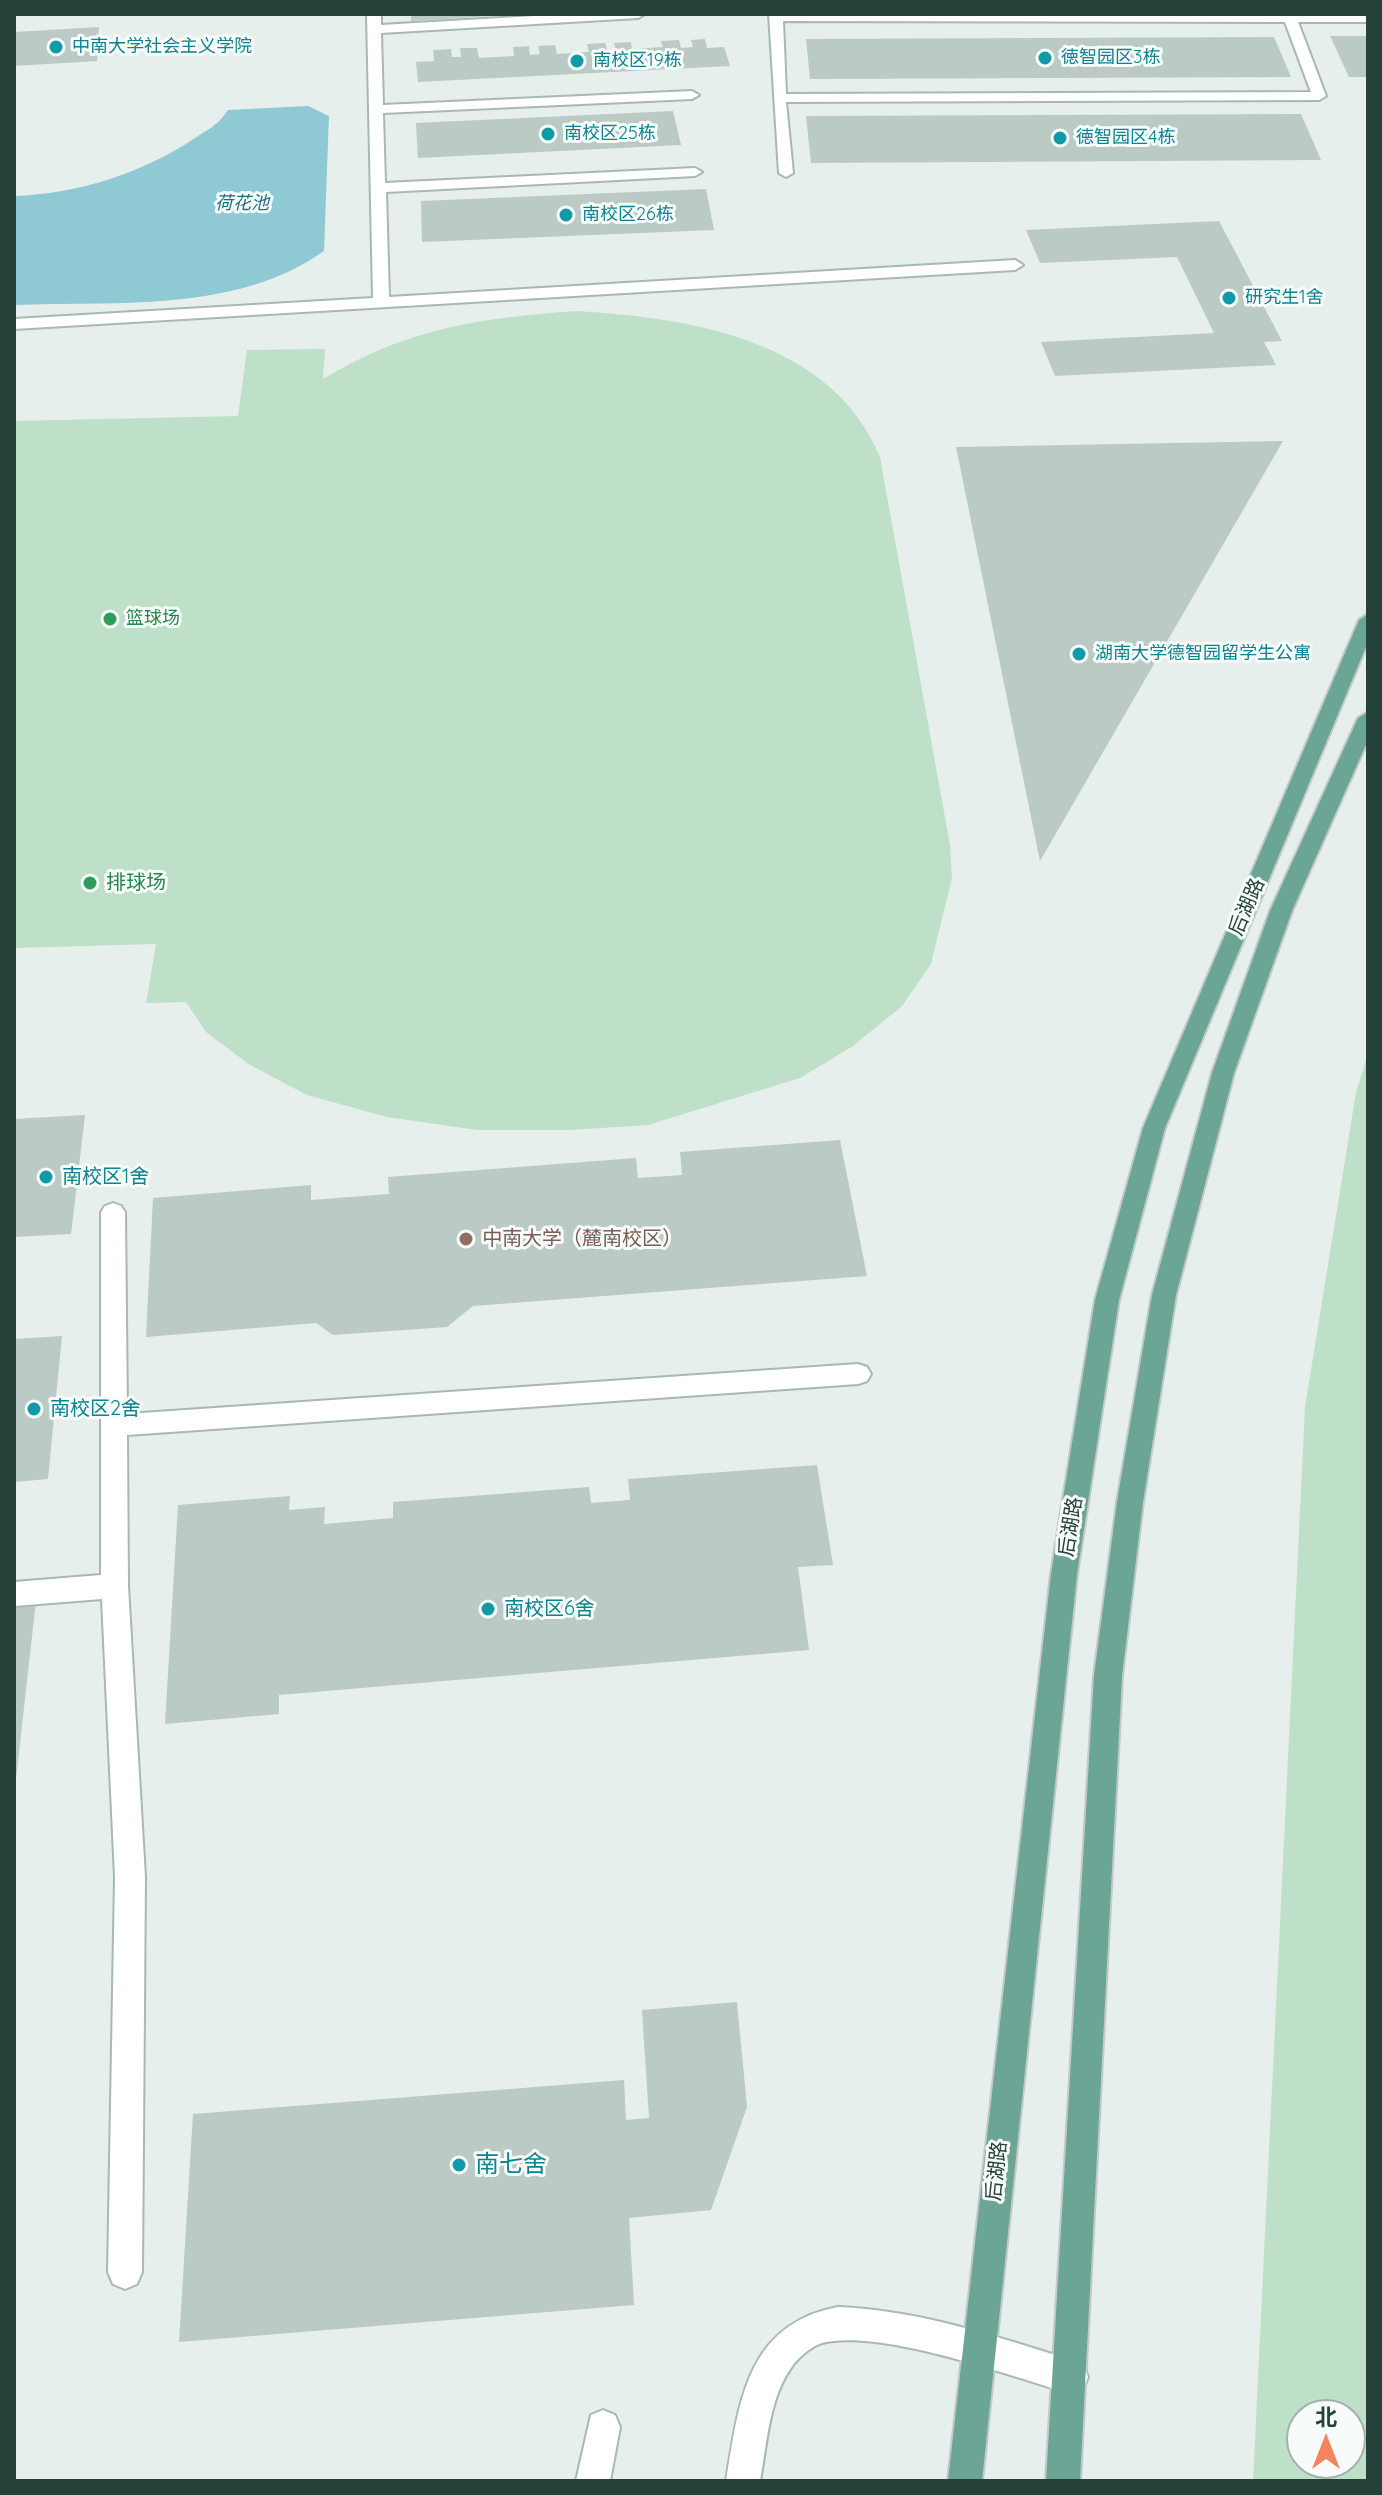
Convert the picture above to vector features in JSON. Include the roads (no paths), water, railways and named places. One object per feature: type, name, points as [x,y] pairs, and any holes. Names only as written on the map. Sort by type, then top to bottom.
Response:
[{"type":"main road","name":"后湖路","points":[[965,2481],[1064,1574],[1107,1300],[1154,1128],[1368,620]]},
{"type":"main road","name":"后湖路","points":[[1063,2481],[1108,1676],[1130,1502],[1164,1295],[1223,1073],[1281,911],[1368,718]]},
{"type":"street","points":[[381,302],[374,22],[638,14]]},
{"type":"street","points":[[786,173],[776,16],[1368,18]]},
{"type":"street","points":[[779,98],[1319,96],[1290,16]]},
{"type":"street","points":[[376,109],[692,95]]},
{"type":"street","points":[[378,188],[695,172]]},
{"type":"street","points":[[14,324],[1015,265]]},
{"type":"street","points":[[113,1212],[115,1586],[130,1877],[125,2272]]},
{"type":"street","points":[[115,1425],[858,1374]]},
{"type":"street","points":[[14,1594],[115,1586]]},
{"type":"street","points":[[743,2481],[760,2392],[782,2351],[815,2327],[865,2324],[979,2348],[1071,2377]]},
{"type":"street","points":[[593,2481],[603,2427]]},
{"type":"water","name":"荷花池","points":[[308,106],[329,116],[324,251],[290,271],[253,285],[215,294],[134,303],[14,305],[14,196],[85,186],[154,162],[205,132],[228,110]]},
{"type":"place","name":"中南大学社会主义学院","points":[[56,47]]},
{"type":"place","name":"徳智园区3栋","points":[[1045,58]]},
{"type":"place","name":"南校区19栋","points":[[577,61]]},
{"type":"place","name":"南校区25栋","points":[[548,134]]},
{"type":"place","name":"徳智园区4栋","points":[[1060,138]]},
{"type":"place","name":"南校区26栋","points":[[566,215]]},
{"type":"place","name":"研究生1舍","points":[[1229,298]]},
{"type":"place","name":"篮球场","points":[[110,619]]},
{"type":"place","name":"湖南大学德智园留学生公寓","points":[[1079,654]]},
{"type":"place","name":"排球场","points":[[90,883]]},
{"type":"place","name":"南校区1舍","points":[[46,1177]]},
{"type":"place","name":"中南大学（麓南校区）","points":[[466,1239]]},
{"type":"place","name":"南校区2舍","points":[[34,1409]]},
{"type":"place","name":"南校区6舍","points":[[488,1609]]},
{"type":"place","name":"南七舍","points":[[459,2165]]}]
